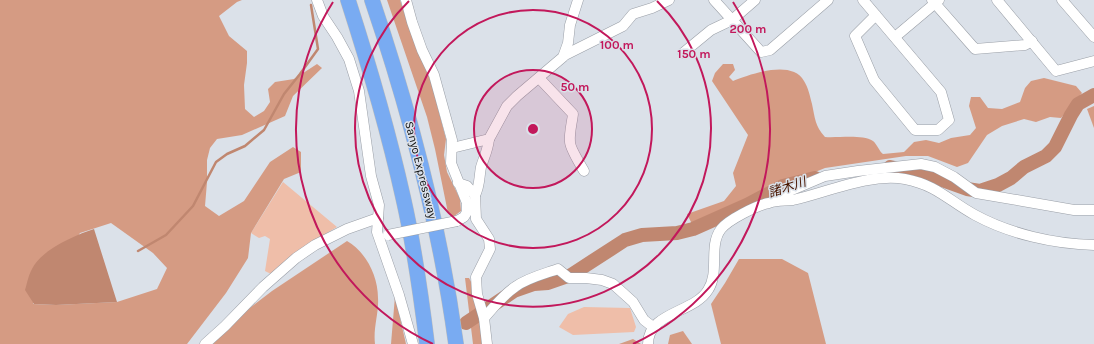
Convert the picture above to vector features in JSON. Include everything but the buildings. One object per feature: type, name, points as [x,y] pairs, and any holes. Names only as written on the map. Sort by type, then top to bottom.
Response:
[{"type":"highway","name":"Sanyo Expressway","points":[[348,0],[369,64],[403,198],[415,262],[427,344]]},
{"type":"highway","name":"Sanyo Expressway","points":[[372,0],[390,53],[427,189],[442,258],[456,344]]},
{"type":"street","points":[[317,0],[323,16],[349,59],[359,91],[371,176],[379,205],[376,232],[399,295],[413,344]]},
{"type":"street","points":[[376,232],[388,235],[457,221],[464,217],[468,212],[467,203],[451,163],[452,140],[434,75],[422,50],[406,0]]},
{"type":"street","points":[[565,55],[570,25],[578,0]]},
{"type":"street","points":[[487,344],[484,318],[477,294],[476,277],[490,249],[489,239],[476,219],[475,195],[478,189],[489,140],[507,106],[565,55],[623,26],[634,14],[669,0]]},
{"type":"street","points":[[714,0],[761,52],[770,50],[828,0]]},
{"type":"street","points":[[683,53],[711,30],[732,20],[755,0]]},
{"type":"street","points":[[863,0],[876,15],[895,37],[941,92],[949,120],[938,130],[915,130],[874,80],[855,36],[876,15]]},
{"type":"street","points":[[997,0],[1056,71],[1094,61]]},
{"type":"street","points":[[1062,0],[1094,37]]},
{"type":"street","points":[[895,37],[935,1],[975,49],[1025,45],[1032,41]]},
{"type":"street","points":[[539,78],[573,114],[570,142],[571,148],[576,154],[584,171]]},
{"type":"street","points":[[452,148],[489,140]]},
{"type":"street","points":[[648,344],[653,327],[665,318],[697,302],[708,291],[713,279],[716,241],[721,229],[734,218],[824,176],[921,164],[935,168],[954,178],[976,193],[1074,210],[1094,210]]},
{"type":"street","points":[[768,202],[792,200],[884,178],[904,179],[923,183],[939,190],[974,214],[1000,227],[1076,245],[1094,245]]},
{"type":"street","points":[[458,183],[468,186],[475,195]]},
{"type":"street","points":[[205,344],[263,287],[296,258],[314,245],[347,229],[378,218]]},
{"type":"street","points":[[484,318],[514,287],[531,278],[558,269],[569,278],[602,280],[613,284],[633,302],[644,320],[653,327]]},
{"type":"shaded area","points":[[0,0],[242,0],[237,2],[219,16],[229,36],[247,51],[244,85],[245,109],[254,117],[264,111],[270,102],[268,89],[275,82],[294,79],[317,64],[322,68],[293,96],[285,116],[242,135],[217,139],[210,148],[207,160],[205,206],[219,216],[244,201],[270,162],[293,147],[301,152],[301,172],[284,179],[251,233],[248,258],[226,293],[187,344],[0,344]],"holes":[[[111,223],[153,253],[167,268],[157,289],[117,302],[56,305],[33,304],[80,233]]]},
{"type":"shaded area","points":[[387,0],[400,0],[416,48],[430,78],[446,139],[444,155],[447,172],[460,199],[461,211],[453,217],[448,213],[427,117]]},
{"type":"shaded area","points":[[723,64],[733,64],[735,70],[729,77],[733,81],[771,70],[781,69],[798,74],[807,86],[816,122],[825,137],[857,137],[868,139],[874,142],[883,154],[904,152],[914,142],[926,140],[939,143],[951,138],[970,135],[976,128],[969,106],[971,97],[980,97],[988,108],[1002,109],[1020,102],[1025,88],[1031,81],[1044,78],[1076,86],[1082,93],[1061,118],[1050,117],[1036,122],[1024,119],[1002,126],[987,135],[968,163],[957,167],[928,156],[906,156],[825,168],[793,181],[767,187],[706,227],[692,224],[687,214],[724,201],[736,186],[733,173],[748,135],[712,81],[715,73]]},
{"type":"shaded area","points":[[1094,106],[1094,128],[1087,109]]},
{"type":"shaded area","points":[[283,182],[337,227],[317,239],[271,274],[265,271],[270,239],[265,236],[259,238],[251,233]]},
{"type":"shaded area","points":[[94,229],[117,302],[56,305],[34,304],[25,290],[36,262],[59,244]]},
{"type":"shaded area","points":[[347,241],[360,251],[370,265],[376,281],[378,304],[375,344],[209,344],[242,314],[272,291]]},
{"type":"shaded area","points":[[739,259],[782,259],[808,273],[826,344],[721,344],[711,304]]},
{"type":"shaded area","points":[[465,278],[469,278],[475,292],[479,310],[483,344],[473,344]]},
{"type":"shaded area","points":[[395,296],[406,344],[391,344]]},
{"type":"shaded area","points":[[584,307],[630,308],[636,327],[634,332],[573,335],[559,327],[568,314]]},
{"type":"shaded area","points":[[683,331],[692,344],[668,344],[670,335]]},
{"type":"shaded area","points":[[633,339],[641,344],[619,344]]},
{"type":"waterway","points":[[138,251],[166,235],[193,206],[216,162],[227,154],[245,146],[264,130],[284,94],[318,49],[311,5]]},
{"type":"waterway","name":"諸木川","points":[[890,167],[928,175],[967,189],[980,191],[998,185],[1011,178],[1024,167],[1046,156],[1055,147],[1078,104],[1094,95]]},
{"type":"waterway","name":"諸木川","points":[[466,323],[514,291],[534,284],[548,283],[571,275],[625,240],[642,235],[677,233],[693,229],[747,205],[783,186],[815,178]]}]
